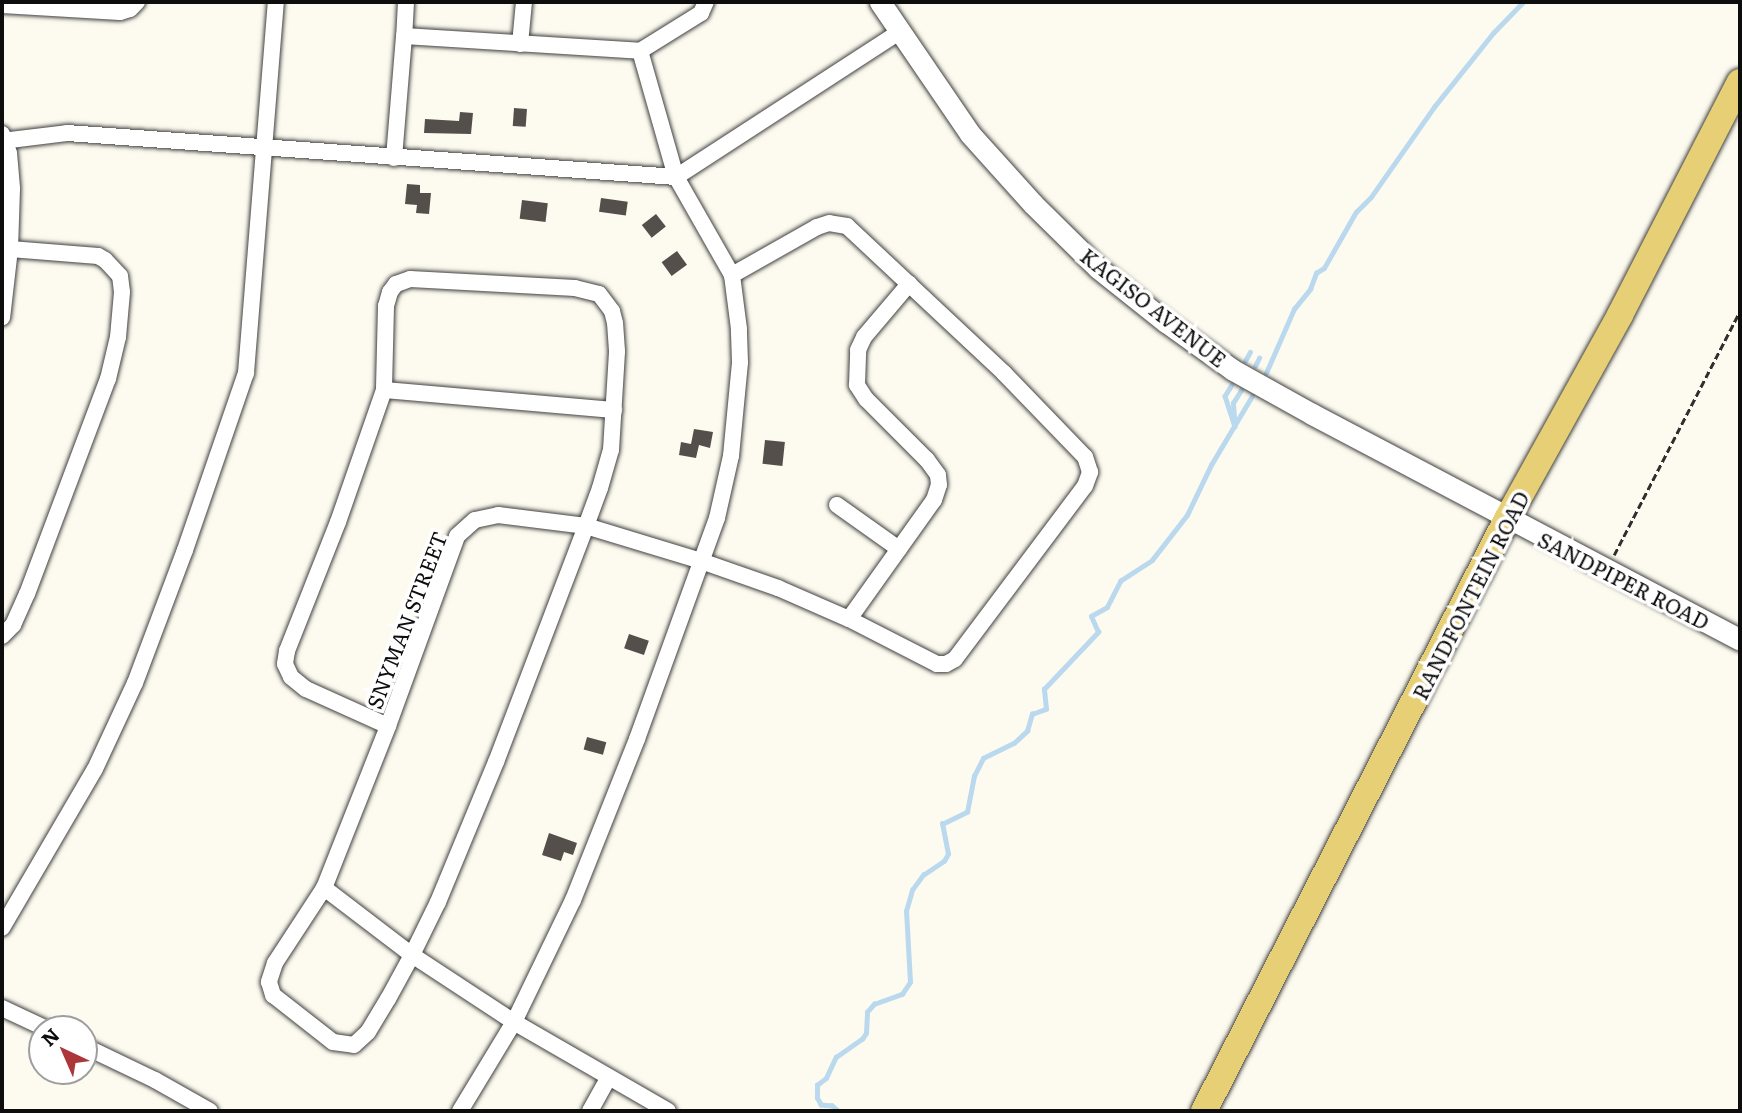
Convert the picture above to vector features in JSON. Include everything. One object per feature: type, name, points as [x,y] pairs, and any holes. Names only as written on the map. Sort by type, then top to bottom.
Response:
[{"type":"main road","name":"RANDFONTEIN ROAD","points":[[1204,1111],[1507,519],[1620,315],[1740,82]]},
{"type":"street","points":[[2,5],[120,12],[130,9],[137,2]]},
{"type":"street","points":[[2,928],[95,769],[135,683],[246,373],[262,149],[276,2]]},
{"type":"street","points":[[394,158],[406,2]]},
{"type":"street","points":[[520,44],[524,2]]},
{"type":"street","points":[[404,36],[640,51],[701,13],[706,2]]},
{"type":"street","name":"KAGISO AVENUE","points":[[880,2],[970,134],[1033,204],[1098,268],[1233,370],[1507,519]]},
{"type":"street","points":[[2,318],[10,249],[12,189],[3,138],[67,133],[262,149],[335,151],[394,158],[507,162],[676,177],[899,32]]},
{"type":"street","points":[[460,1111],[514,1022],[551,950],[592,853],[701,561],[726,486],[736,421],[739,329],[732,275],[676,177],[640,51]]},
{"type":"street","points":[[732,275],[817,227],[839,223],[856,232],[909,284],[864,337],[858,350],[857,385],[866,400],[927,460],[938,475],[934,500],[849,619]]},
{"type":"street","points":[[2,636],[13,625],[27,594],[108,379],[118,337],[122,292],[120,276],[106,260],[98,256],[10,249]]},
{"type":"street","name":"SNYMAN STREET","points":[[614,410],[617,351],[615,323],[612,311],[599,294],[575,288],[410,279],[396,284],[390,292],[386,306],[384,390],[338,522],[287,651],[285,664],[291,677],[306,689],[388,726],[453,544],[466,526],[484,516],[498,515],[586,526],[701,561],[778,588],[849,619],[937,664],[946,664],[955,659],[1085,486],[1090,472],[1080,450],[909,284]]},
{"type":"street","points":[[384,390],[614,410],[611,450],[586,526],[461,850],[412,955],[363,1040],[348,1046],[333,1042],[273,995],[270,982],[275,963],[324,888],[388,726]]},
{"type":"street","points":[[837,505],[899,549]]},
{"type":"street","name":"SANDPIPER ROAD","points":[[1507,519],[1740,640]]},
{"type":"street","points":[[324,888],[412,955],[514,1022],[668,1111]]},
{"type":"street","points":[[2,1007],[28,1020]]},
{"type":"street","points":[[98,1053],[155,1080],[210,1111]]},
{"type":"street","points":[[590,1111],[608,1078]]},
{"type":"path","points":[[1606,570],[1740,311]]},
{"type":"building","points":[[514,108],[527,109],[526,127],[513,126]]},
{"type":"building","points":[[460,112],[473,113],[471,134],[424,133],[425,119],[459,121]]},
{"type":"building","points":[[407,184],[420,185],[420,193],[431,193],[429,214],[416,213],[417,205],[405,204]]},
{"type":"building","points":[[601,198],[628,202],[626,216],[599,212]]},
{"type":"building","points":[[522,200],[548,203],[545,222],[520,219]]},
{"type":"building","points":[[656,214],[666,227],[652,238],[642,225]]},
{"type":"building","points":[[677,251],[687,265],[672,276],[662,262]]},
{"type":"building","points":[[694,429],[713,432],[710,448],[699,445],[696,458],[679,455],[681,442],[691,444]]},
{"type":"building","points":[[765,440],[785,442],[782,466],[762,464]]},
{"type":"building","points":[[629,634],[649,641],[644,655],[624,648]]},
{"type":"building","points":[[587,737],[606,742],[603,755],[584,750]]},
{"type":"building","points":[[549,833],[577,843],[573,855],[564,852],[561,861],[542,855]]},
{"type":"waterway","points":[[1266,373],[1294,309],[1310,289],[1316,273],[1324,268],[1356,212],[1371,197],[1434,107],[1493,33],[1523,2]]},
{"type":"waterway","points":[[1245,361],[1250,352]]},
{"type":"waterway","points":[[1255,366],[1259,358]]},
{"type":"waterway","points":[[1232,385],[1225,396],[1235,426]]},
{"type":"waterway","points":[[1234,418],[1233,403],[1241,390]]},
{"type":"waterway","points":[[838,1111],[832,1106],[821,1105],[817,1098],[817,1085],[826,1078],[836,1057],[862,1039],[866,1033],[867,1012],[874,1004],[902,994],[910,982],[906,911],[912,890],[923,875],[944,861],[948,854],[942,824],[967,812],[974,776],[983,758],[1014,743],[1027,731],[1032,714],[1046,709],[1044,689],[1098,632],[1091,616],[1107,607],[1120,581],[1152,560],[1187,515],[1211,465],[1252,396]]}]
